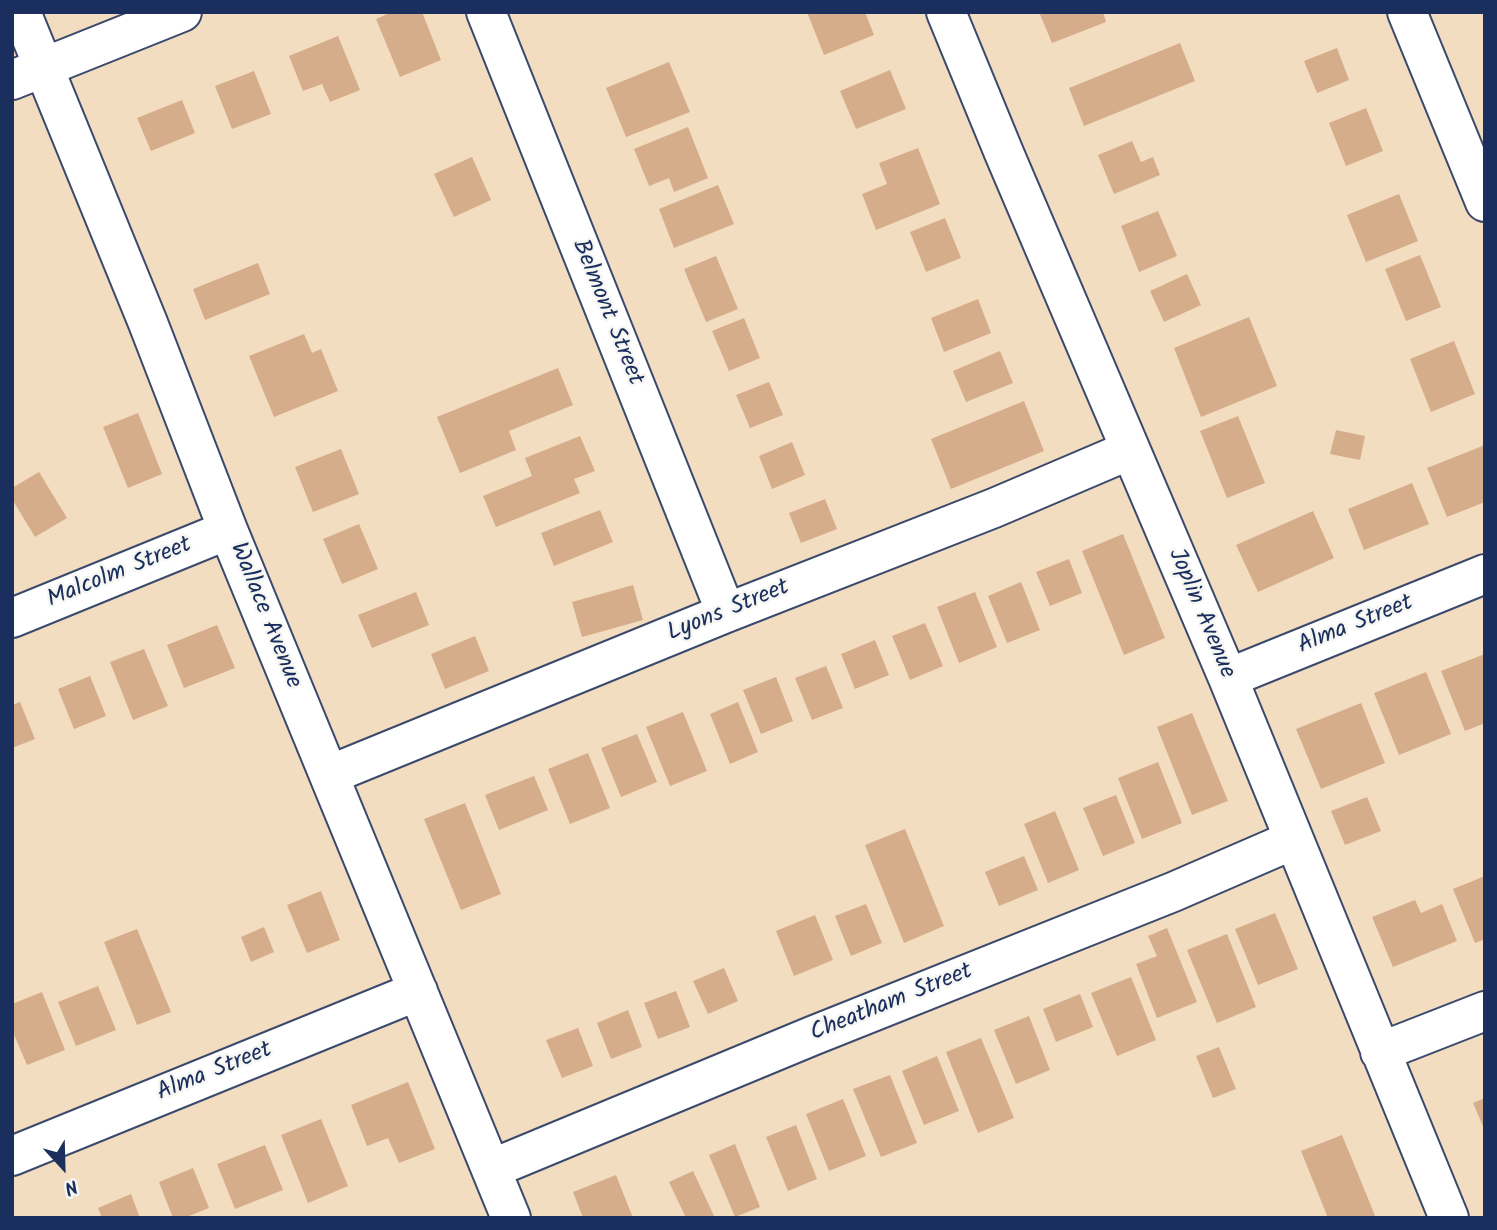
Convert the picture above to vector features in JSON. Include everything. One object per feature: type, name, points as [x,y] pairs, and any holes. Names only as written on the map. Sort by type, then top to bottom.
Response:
[{"type":"street","name":"Wallace Avenue","points":[[21,12],[28,74],[148,323],[228,530],[510,1218]]},
{"type":"street","points":[[28,74],[182,12]]},
{"type":"street","name":"Belmont Street","points":[[486,12],[726,613]]},
{"type":"street","name":"Joplin Avenue","points":[[946,12],[1228,678],[1449,1218]]},
{"type":"street","points":[[1407,12],[1485,202]]},
{"type":"street","name":"Lyons Street","points":[[329,775],[726,613],[994,508],[1130,450]]},
{"type":"street","name":"Malcolm Street","points":[[12,618],[228,530]]},
{"type":"street","name":"Alma Street","points":[[1228,678],[1485,574]]},
{"type":"street","name":"Cheatham Street","points":[[491,1168],[1173,892],[1293,840]]},
{"type":"street","name":"Alma Street","points":[[12,1156],[418,991]]},
{"type":"street","points":[[1380,1052],[1485,1011]]},
{"type":"building","points":[[392,12],[422,12],[441,60],[400,77],[376,19]]},
{"type":"building","points":[[807,12],[865,12],[874,35],[824,55]]},
{"type":"building","points":[[1039,12],[1103,12],[1106,22],[1052,43]]},
{"type":"building","points":[[338,36],[360,90],[330,102],[322,84],[303,91],[289,56]]},
{"type":"building","points":[[1180,43],[1195,81],[1084,126],[1069,88]]},
{"type":"building","points":[[1337,48],[1349,80],[1317,93],[1304,61]]},
{"type":"building","points":[[669,62],[690,112],[626,137],[606,88]]},
{"type":"building","points":[[890,70],[906,109],[856,129],[840,91]]},
{"type":"building","points":[[254,71],[271,114],[232,129],[215,86]]},
{"type":"building","points":[[182,100],[195,133],[151,151],[137,118]]},
{"type":"building","points":[[1366,108],[1383,151],[1346,166],[1329,123]]},
{"type":"building","points":[[688,127],[708,178],[674,192],[669,178],[649,186],[634,149]]},
{"type":"building","points":[[1132,141],[1141,162],[1153,157],[1160,175],[1114,194],[1098,155]]},
{"type":"building","points":[[918,148],[940,204],[876,230],[862,194],[887,184],[879,163]]},
{"type":"building","points":[[472,157],[491,200],[454,217],[434,174]]},
{"type":"building","points":[[718,185],[734,224],[674,248],[659,209]]},
{"type":"building","points":[[1399,194],[1418,241],[1366,262],[1347,215]]},
{"type":"building","points":[[1158,211],[1177,256],[1139,272],[1121,226]]},
{"type":"building","points":[[945,218],[961,258],[926,272],[910,232]]},
{"type":"building","points":[[1420,255],[1441,307],[1406,321],[1385,269]]},
{"type":"building","points":[[716,256],[738,309],[706,322],[684,269]]},
{"type":"building","points":[[258,263],[270,294],[205,320],[193,289]]},
{"type":"building","points":[[1187,274],[1201,305],[1164,322],[1150,291]]},
{"type":"building","points":[[978,299],[991,333],[944,352],[931,318]]},
{"type":"building","points":[[1249,317],[1277,386],[1201,417],[1174,348]]},
{"type":"building","points":[[744,318],[760,358],[729,371],[712,331]]},
{"type":"building","points":[[304,334],[312,353],[321,349],[338,391],[274,417],[249,356]]},
{"type":"building","points":[[1454,341],[1475,394],[1431,412],[1410,359]]},
{"type":"building","points":[[1000,351],[1013,383],[966,402],[953,371]]},
{"type":"building","points":[[558,368],[573,405],[509,431],[516,450],[460,473],[437,417]]},
{"type":"building","points":[[769,382],[783,415],[750,428],[736,395]]},
{"type":"building","points":[[1024,401],[1044,451],[951,489],[931,439]]},
{"type":"building","points":[[138,413],[162,474],[128,488],[103,427]]},
{"type":"building","points":[[1238,416],[1265,483],[1227,498],[1200,431]]},
{"type":"building","points":[[1336,430],[1365,436],[1360,460],[1330,454]]},
{"type":"building","points":[[580,436],[595,471],[574,479],[580,493],[496,527],[483,496],[532,476],[525,458]]},
{"type":"building","points":[[792,442],[805,475],[772,489],[759,456]]},
{"type":"building","points":[[1485,445],[1485,502],[1447,517],[1427,468]]},
{"type":"building","points":[[341,449],[359,494],[313,512],[295,467]]},
{"type":"building","points":[[39,472],[67,518],[35,537],[12,499],[12,488]]},
{"type":"building","points":[[1412,483],[1429,524],[1364,550],[1348,509]]},
{"type":"building","points":[[825,499],[837,529],[801,543],[789,513]]},
{"type":"building","points":[[600,510],[613,542],[554,566],[541,533]]},
{"type":"building","points":[[1313,511],[1334,558],[1258,592],[1236,545]]},
{"type":"building","points":[[359,524],[378,569],[342,584],[323,539]]},
{"type":"building","points":[[1123,534],[1165,638],[1124,655],[1082,551]]},
{"type":"building","points":[[1069,559],[1082,593],[1050,606],[1036,572]]},
{"type":"building","points":[[1021,582],[1040,630],[1007,643],[988,596]]},
{"type":"building","points":[[633,585],[643,620],[582,637],[572,602]]},
{"type":"building","points":[[416,592],[429,625],[372,648],[358,615]]},
{"type":"building","points":[[975,592],[997,647],[959,663],[937,607]]},
{"type":"building","points":[[925,623],[943,666],[910,680],[892,636]]},
{"type":"building","points":[[217,625],[235,668],[184,688],[167,645]]},
{"type":"building","points":[[475,636],[489,671],[445,689],[431,654]]},
{"type":"building","points":[[875,640],[889,675],[855,689],[841,654]]},
{"type":"building","points":[[144,649],[168,706],[133,720],[110,662]]},
{"type":"building","points":[[1485,654],[1485,723],[1465,731],[1441,671]]},
{"type":"building","points":[[826,666],[843,708],[812,720],[795,678]]},
{"type":"building","points":[[1426,672],[1451,734],[1399,755],[1374,693]]},
{"type":"building","points":[[90,676],[106,716],[74,729],[58,689]]},
{"type":"building","points":[[776,677],[793,721],[761,734],[743,690]]},
{"type":"building","points":[[20,702],[35,739],[12,748],[12,705]]},
{"type":"building","points":[[738,702],[758,752],[730,764],[710,714]]},
{"type":"building","points":[[1361,703],[1385,763],[1321,789],[1296,729]]},
{"type":"building","points":[[683,712],[707,771],[670,786],[646,727]]},
{"type":"building","points":[[1192,713],[1228,801],[1192,815],[1157,727]]},
{"type":"building","points":[[637,734],[657,782],[621,797],[601,748]]},
{"type":"building","points":[[588,753],[610,808],[570,824],[548,769]]},
{"type":"building","points":[[1158,762],[1182,823],[1142,839],[1118,778]]},
{"type":"building","points":[[534,776],[548,810],[499,830],[485,795]]},
{"type":"building","points":[[1116,795],[1135,843],[1103,856],[1083,808]]},
{"type":"building","points":[[1367,797],[1381,831],[1345,845],[1331,811]]},
{"type":"building","points":[[465,803],[501,894],[461,910],[424,819]]},
{"type":"building","points":[[1055,811],[1079,870],[1048,883],[1024,824]]},
{"type":"building","points":[[905,829],[944,926],[904,943],[865,845]]},
{"type":"building","points":[[1024,856],[1038,890],[999,906],[985,872]]},
{"type":"building","points":[[1485,876],[1485,939],[1475,943],[1453,889]]},
{"type":"building","points":[[321,891],[340,940],[307,953],[287,905]]},
{"type":"building","points":[[1415,900],[1421,913],[1442,904],[1457,941],[1393,967],[1372,917]]},
{"type":"building","points":[[866,904],[882,943],[851,956],[835,916]]},
{"type":"building","points":[[1275,913],[1298,969],[1258,985],[1235,929]]},
{"type":"building","points":[[815,915],[833,960],[794,976],[776,931]]},
{"type":"building","points":[[264,927],[274,952],[251,962],[241,937]]},
{"type":"building","points":[[1167,928],[1197,1002],[1157,1018],[1136,964],[1157,956],[1148,936]]},
{"type":"building","points":[[137,929],[171,1012],[137,1025],[104,942]]},
{"type":"building","points":[[1227,934],[1256,1007],[1217,1023],[1187,950]]},
{"type":"building","points":[[724,968],[738,1001],[708,1014],[693,981]]},
{"type":"building","points":[[1131,977],[1156,1040],[1117,1056],[1091,993]]},
{"type":"building","points":[[98,986],[116,1030],[76,1046],[58,1002]]},
{"type":"building","points":[[676,991],[690,1027],[658,1039],[644,1003]]},
{"type":"building","points":[[42,992],[65,1050],[27,1065],[12,1030],[12,1004]]},
{"type":"building","points":[[1080,994],[1093,1027],[1056,1042],[1043,1009]]},
{"type":"building","points":[[628,1010],[642,1047],[611,1059],[597,1023]]},
{"type":"building","points":[[1029,1016],[1050,1070],[1016,1084],[994,1030]]},
{"type":"building","points":[[578,1028],[593,1066],[562,1078],[546,1040]]},
{"type":"building","points":[[981,1038],[1014,1118],[978,1133],[946,1052]]},
{"type":"building","points":[[1219,1047],[1236,1089],[1213,1098],[1196,1056]]},
{"type":"building","points":[[937,1056],[959,1111],[924,1125],[902,1071]]},
{"type":"building","points":[[890,1075],[917,1143],[881,1157],[853,1089]]},
{"type":"building","points":[[408,1082],[435,1149],[399,1163],[388,1138],[367,1146],[351,1105]]},
{"type":"building","points":[[1485,1098],[1485,1131],[1473,1103]]},
{"type":"building","points":[[843,1099],[866,1156],[829,1171],[806,1114]]},
{"type":"building","points":[[321,1119],[348,1186],[308,1203],[281,1135]]},
{"type":"building","points":[[796,1125],[817,1179],[788,1191],[766,1137]]},
{"type":"building","points":[[1342,1135],[1376,1218],[1328,1218],[1301,1151]]},
{"type":"building","points":[[735,1144],[760,1207],[735,1217],[709,1155]]},
{"type":"building","points":[[265,1145],[283,1190],[235,1209],[217,1164]]},
{"type":"building","points":[[193,1168],[209,1208],[184,1218],[173,1218],[159,1182]]},
{"type":"building","points":[[693,1171],[715,1218],[686,1218],[669,1182]]},
{"type":"building","points":[[616,1175],[633,1218],[583,1218],[573,1192]]},
{"type":"building","points":[[131,1194],[140,1218],[102,1218],[98,1208]]}]
